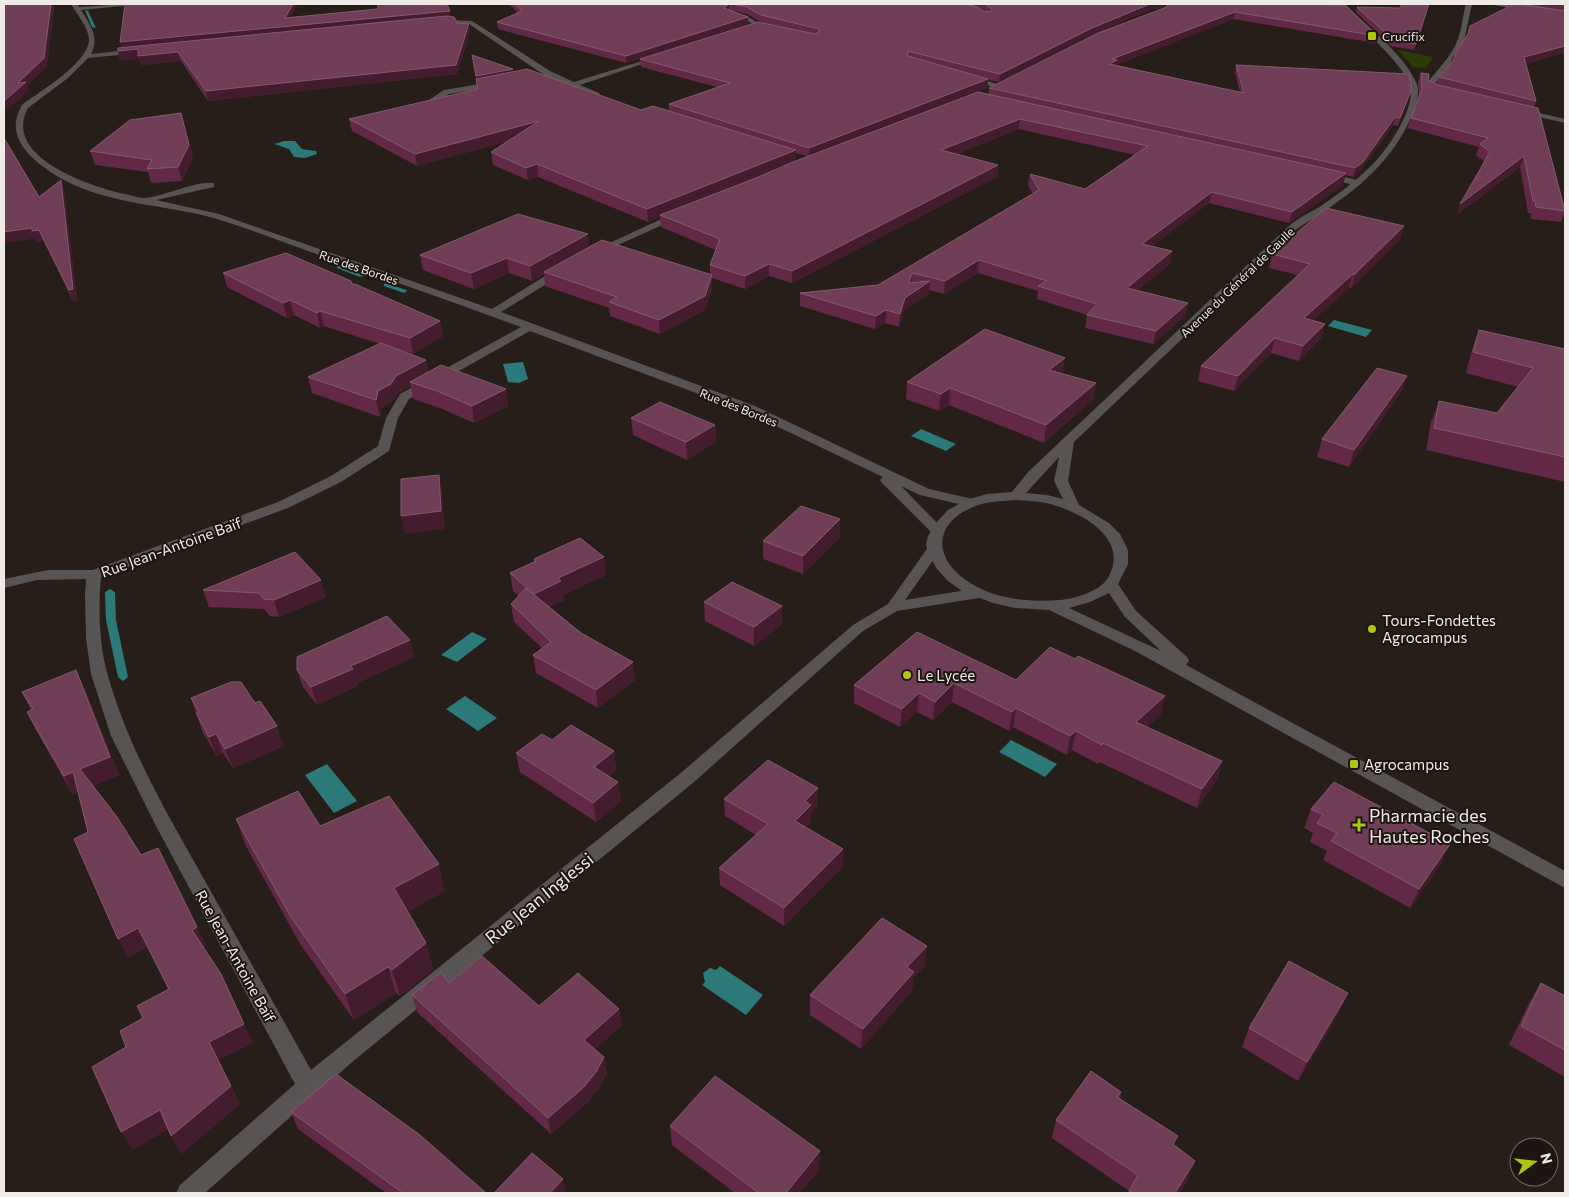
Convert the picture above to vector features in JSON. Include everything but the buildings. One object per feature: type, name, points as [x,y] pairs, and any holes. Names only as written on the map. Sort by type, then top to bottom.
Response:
[{"type":"street","points":[[87,56],[92,47],[92,38],[76,6],[122,4]]},
{"type":"street","name":"Avenue du Général de Gaulle","points":[[1016,496],[1033,475],[1068,441],[1295,226],[1334,202],[1358,183],[1371,171],[1396,140],[1408,118],[1415,90],[1404,70],[1342,4]]},
{"type":"street","points":[[1448,93],[1433,89],[1430,84],[1446,69],[1450,57],[1461,41],[1468,4]]},
{"type":"street","points":[[1491,4],[1565,16]]},
{"type":"street","points":[[729,14],[745,17],[758,25],[767,27]]},
{"type":"street","points":[[428,23],[470,22],[547,74],[603,97]]},
{"type":"street","points":[[748,28],[758,25]]},
{"type":"street","points":[[87,56],[146,50]]},
{"type":"street","points":[[573,85],[665,55]]},
{"type":"street","name":"Rue des Bordes","points":[[87,56],[70,72],[25,107],[21,114],[19,131],[26,147],[44,163],[68,179],[103,192],[216,216],[493,313],[750,409],[862,460],[925,492],[972,502]]},
{"type":"street","points":[[538,75],[547,74]]},
{"type":"street","points":[[964,76],[999,86]]},
{"type":"street","points":[[406,108],[431,102],[447,92],[510,80]]},
{"type":"street","points":[[989,91],[1008,82]]},
{"type":"street","points":[[1516,109],[1565,121]]},
{"type":"street","points":[[1313,173],[1358,183]]},
{"type":"street","points":[[143,200],[211,185]]},
{"type":"street","points":[[589,255],[643,229],[688,211]]},
{"type":"street","points":[[493,313],[540,282],[573,264]]},
{"type":"street","name":"Rue Jean-Antoine Baïf","points":[[308,1086],[165,826],[120,736],[99,674],[94,638],[92,595],[94,575],[283,505],[336,479],[384,448],[392,418],[404,397],[529,327]]},
{"type":"street","points":[[1068,441],[1061,481],[1073,507]]},
{"type":"street","name":"Rue des Bordes","points":[[862,460],[907,498],[936,529]]},
{"type":"street","points":[[1016,496],[1046,499],[1073,507],[1092,517],[1108,529],[1118,542],[1122,557],[1120,571],[1112,584],[1076,602],[1051,606],[1014,603],[979,593],[957,580],[941,565],[934,549],[936,529],[950,514],[972,502],[1016,496]]},
{"type":"street","name":"Rue Jean Inglessi","points":[[893,607],[934,549]]},
{"type":"street","points":[[4,584],[18,578],[60,572],[94,575]]},
{"type":"street","points":[[1112,584],[1130,614],[1163,646],[1213,688]]},
{"type":"street","name":"Rue Jean Inglessi","points":[[188,1193],[308,1086],[688,777],[858,628],[893,607],[979,593]]},
{"type":"street","points":[[1051,606],[1141,647],[1565,880]]},
{"type":"green space","points":[[1398,50],[1433,57],[1426,68],[1413,67]]},
{"type":"water","points":[[284,141],[295,141],[302,149],[316,151],[317,154],[305,158],[294,157],[289,149],[274,144]]},
{"type":"water","points":[[1334,320],[1372,330],[1366,337],[1328,326]]},
{"type":"water","points":[[523,362],[528,379],[519,383],[508,382],[503,364]]},
{"type":"water","points":[[921,429],[956,444],[946,451],[911,436]]},
{"type":"water","points":[[472,632],[487,639],[457,662],[441,655]]},
{"type":"water","points":[[465,696],[497,718],[478,731],[446,709]]},
{"type":"water","points":[[1011,740],[1057,764],[1045,777],[999,752]]},
{"type":"water","points":[[327,764],[357,801],[334,813],[305,775]]},
{"type":"water","points":[[720,966],[763,995],[746,1015],[702,985],[705,982],[703,973],[710,968],[716,970]]},
{"type":"waterway","points":[[86,11],[94,27]]},
{"type":"waterway","points":[[339,267],[362,276]]},
{"type":"waterway","points":[[386,285],[404,291]]},
{"type":"waterway","points":[[110,592],[111,620],[123,677]]},
{"type":"place","name":"Crucifix","points":[[1372,36]]},
{"type":"place","name":"Tours-Fondettes Agrocampus","points":[[1372,629]]},
{"type":"place","name":"Le Lycée","points":[[907,675]]},
{"type":"place","name":"Agrocampus","points":[[1354,764]]},
{"type":"place","name":"Pharmacie des Hautes Roches","points":[[1359,825]]}]
